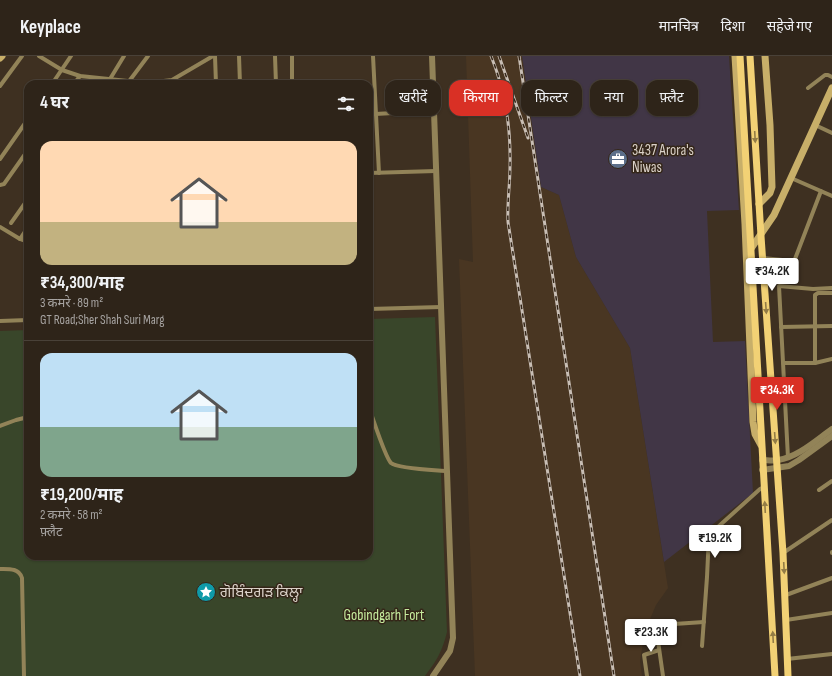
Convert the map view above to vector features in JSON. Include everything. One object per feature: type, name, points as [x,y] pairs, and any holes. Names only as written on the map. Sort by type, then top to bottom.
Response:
[{"type":"main road","points":[[735,56],[745,224],[753,422],[755,434],[761,445]]},
{"type":"main road","points":[[740,56],[762,470],[775,676]]},
{"type":"main road","points":[[750,56],[762,258],[786,595],[788,676]]},
{"type":"main road","points":[[759,204],[770,193],[772,187],[770,126],[765,56]]},
{"type":"main road","points":[[750,250],[774,215],[832,88]]},
{"type":"street","points":[[0,86],[22,56]]},
{"type":"street","points":[[39,56],[62,70],[80,76],[110,78],[117,80]]},
{"type":"street","points":[[55,80],[71,56]]},
{"type":"street","points":[[110,78],[124,56]]},
{"type":"street","points":[[130,80],[148,56]]},
{"type":"street","points":[[173,80],[214,56],[216,80]]},
{"type":"street","points":[[239,56],[240,80]]},
{"type":"street","points":[[275,56],[276,80]]},
{"type":"street","points":[[292,56],[292,80]]},
{"type":"street","points":[[373,56],[379,172]]},
{"type":"street","points":[[432,56],[432,80]]},
{"type":"street","points":[[808,88],[825,75],[832,78]]},
{"type":"street","points":[[77,80],[80,76]]},
{"type":"street","points":[[376,114],[385,114]]},
{"type":"street","points":[[433,116],[453,638],[450,651],[433,676]]},
{"type":"street","points":[[0,159],[24,125]]},
{"type":"street","points":[[815,125],[832,133]]},
{"type":"street","points":[[0,185],[4,184],[24,156]]},
{"type":"street","points":[[373,173],[436,171]]},
{"type":"street","points":[[791,178],[832,196]]},
{"type":"street","points":[[762,258],[792,261],[796,259],[821,191]]},
{"type":"street","points":[[11,223],[24,205]]},
{"type":"street","points":[[0,234],[2,228],[24,240]]},
{"type":"street","points":[[20,239],[24,233]]},
{"type":"street","points":[[788,458],[779,286],[813,289],[832,288]]},
{"type":"street","points":[[815,363],[814,327],[816,294],[832,293]]},
{"type":"street","points":[[373,309],[441,307]]},
{"type":"street","points":[[0,321],[24,320]]},
{"type":"street","points":[[781,327],[832,326]]},
{"type":"street","points":[[783,363],[815,363],[832,359]]},
{"type":"street","points":[[0,426],[24,418]]},
{"type":"street","points":[[373,420],[385,454],[391,463],[402,467],[447,472]]},
{"type":"street","points":[[762,460],[788,458],[797,454],[832,429]]},
{"type":"street","points":[[762,470],[777,469],[789,466],[832,436]]},
{"type":"street","points":[[819,490],[832,481]]},
{"type":"street","points":[[702,646],[707,577],[708,535],[764,487]]},
{"type":"street","points":[[783,553],[832,520]]},
{"type":"street","points":[[0,569],[15,570],[20,572],[22,578],[24,676]]},
{"type":"street","points":[[786,595],[832,578]]},
{"type":"street","points":[[786,620],[832,613]]},
{"type":"street","points":[[648,628],[674,624],[704,622]]},
{"type":"street","points":[[656,627],[663,676]]},
{"type":"street","points":[[647,676],[644,655],[659,650]]},
{"type":"street","points":[[787,659],[832,654]]},
{"type":"shaded area","points":[[466,56],[522,56],[525,80],[521,80],[521,116],[531,116],[541,187],[559,195],[576,257],[630,348],[668,588],[656,605],[645,631],[640,661],[642,676],[475,676],[459,259],[473,262],[468,116],[513,116],[513,80],[467,80]]},
{"type":"shaded area","points":[[522,56],[729,56],[739,210],[707,211],[713,342],[745,341],[753,493],[664,562],[630,348],[576,257],[559,195],[541,187],[531,116],[582,116],[582,80],[525,80]]},
{"type":"green space","name":"Gobindgarh Fort","points":[[435,317],[447,632],[439,656],[425,676],[0,676],[0,331],[24,330],[24,560],[373,560],[373,319]]},
{"type":"railway","points":[[491,56],[500,82],[506,110],[510,153],[508,222],[580,676]]},
{"type":"railway","points":[[499,56],[528,138]]},
{"type":"railway","points":[[519,56],[614,676]]},
{"type":"place","name":"3437 Arora's Niwas","points":[[618,159]]},
{"type":"place","name":"ਗੋਬਿੰਦਗੜ ਕਿਲ੍ਹਾ","points":[[206,592]]}]
